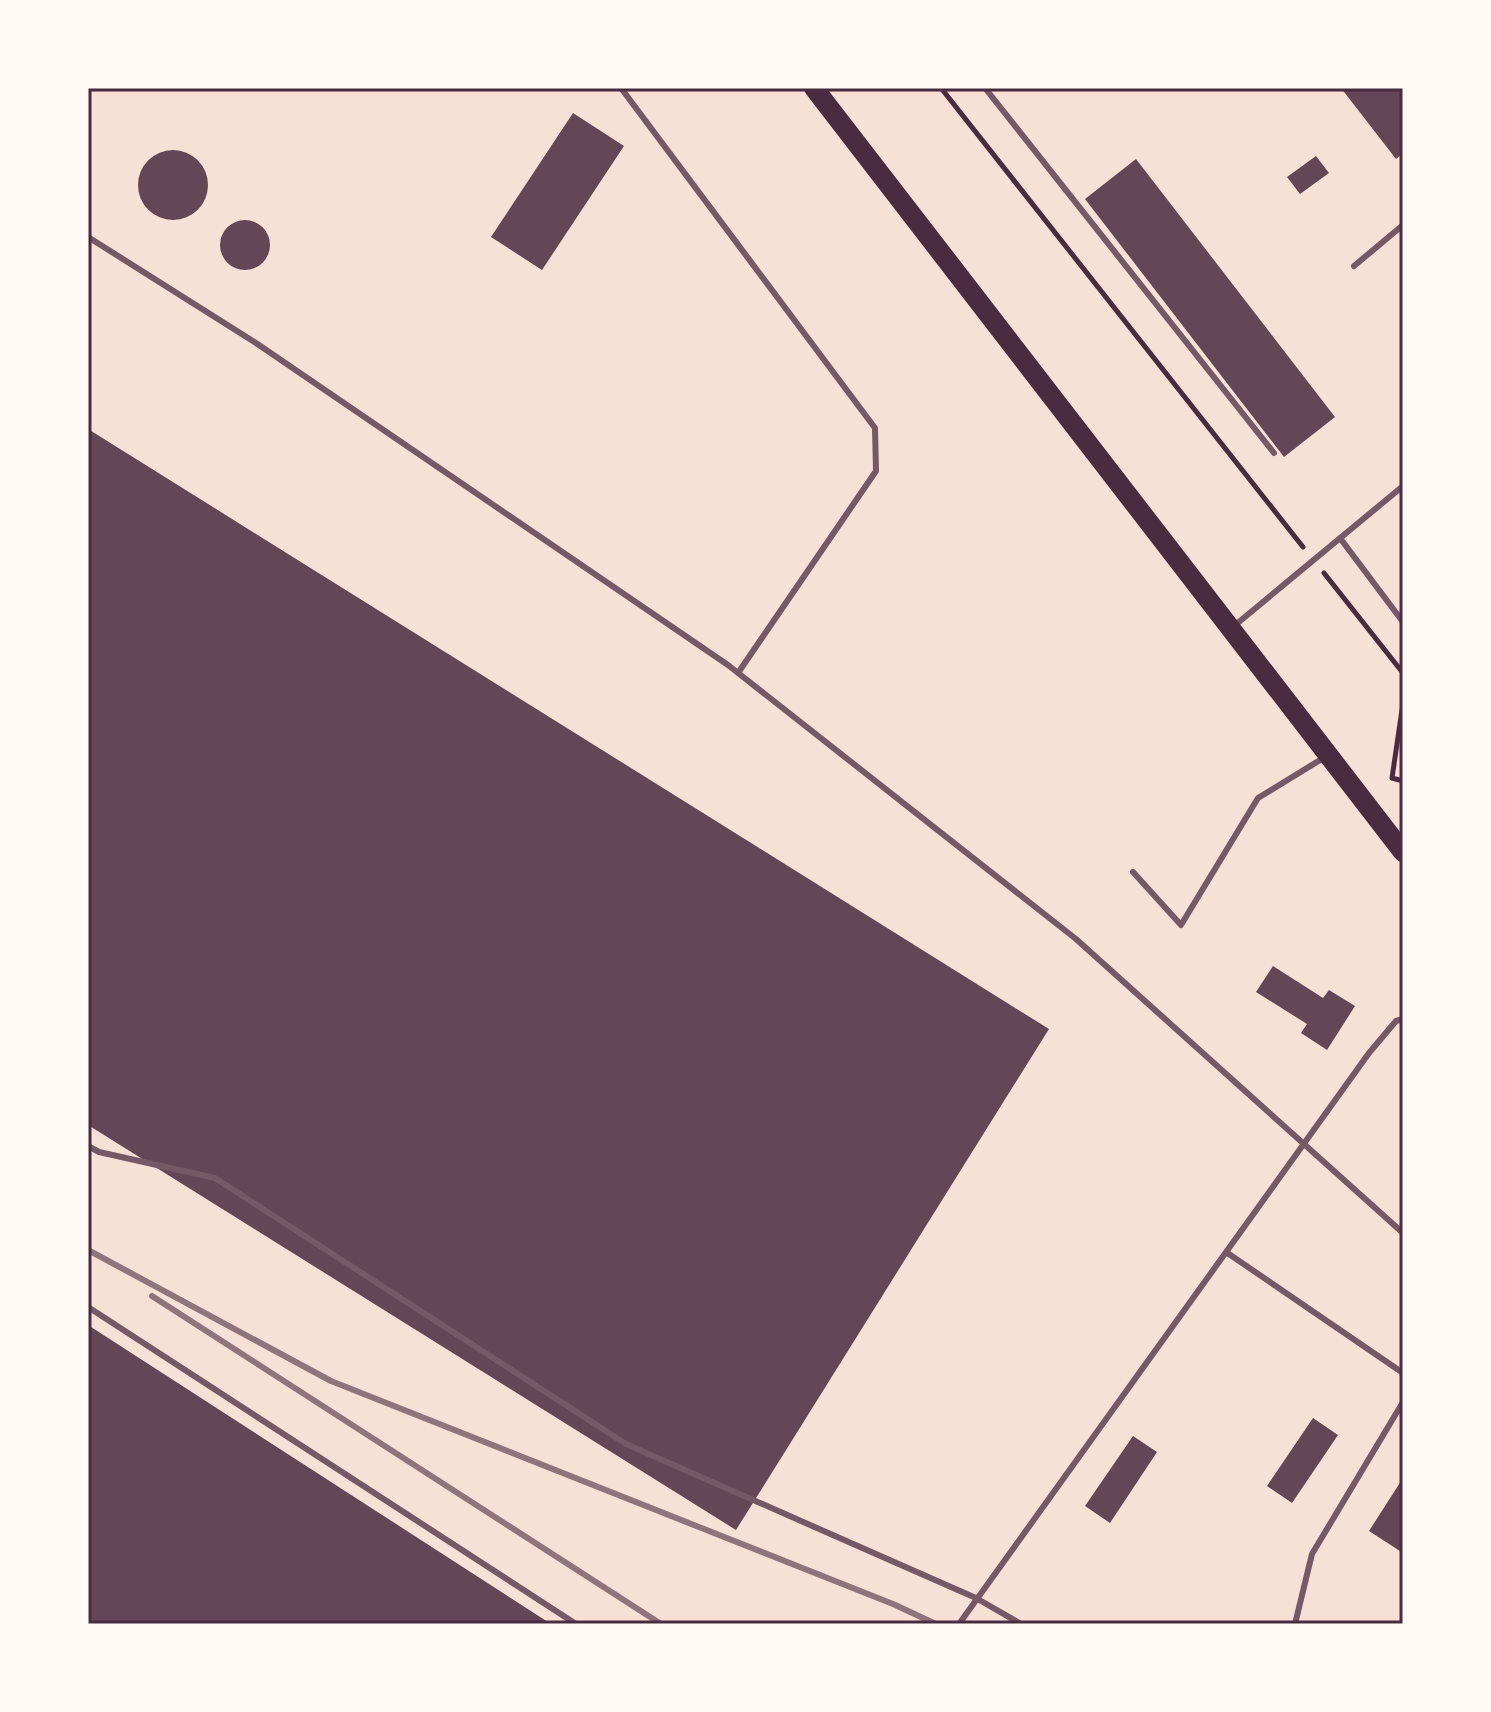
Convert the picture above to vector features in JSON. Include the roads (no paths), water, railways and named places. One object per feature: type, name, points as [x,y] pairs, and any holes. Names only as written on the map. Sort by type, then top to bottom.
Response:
[{"type":"main road","points":[[814,88],[1403,852]]},
{"type":"lane","points":[[621,88],[875,428],[876,471],[738,673]]},
{"type":"lane","points":[[985,88],[1274,453]]},
{"type":"lane","points":[[1354,266],[1403,225]]},
{"type":"lane","points":[[88,237],[256,343],[738,673],[1076,939],[1403,1233]]},
{"type":"lane","points":[[1231,628],[1403,486]]},
{"type":"lane","points":[[1340,538],[1403,622]]},
{"type":"lane","points":[[1133,872],[1181,925],[1258,798],[1329,755]]},
{"type":"lane","points":[[959,1624],[1369,1053],[1396,1021],[1403,1019]]},
{"type":"lane","points":[[88,1146],[99,1152],[215,1178],[626,1444],[976,1598],[1021,1624]]},
{"type":"lane","points":[[1226,1252],[1403,1373]]},
{"type":"lane","points":[[88,1307],[576,1624]]},
{"type":"lane","points":[[1295,1624],[1312,1554],[1403,1402]]},
{"type":"railway","points":[[88,1250],[331,1381],[893,1604],[936,1624]]},
{"type":"railway","points":[[152,1296],[661,1624]]}]
